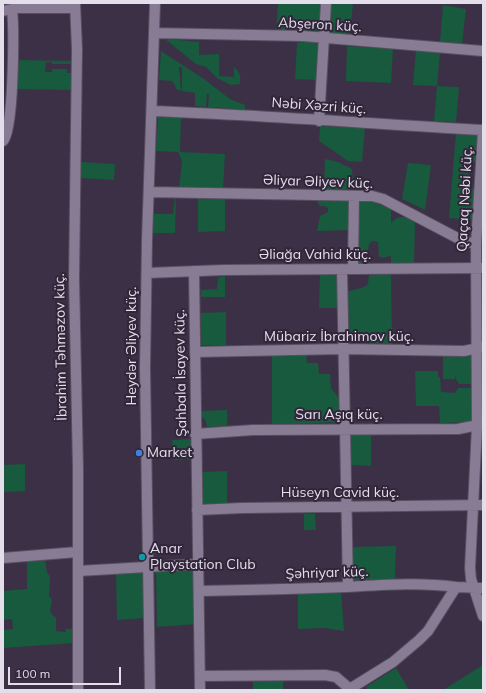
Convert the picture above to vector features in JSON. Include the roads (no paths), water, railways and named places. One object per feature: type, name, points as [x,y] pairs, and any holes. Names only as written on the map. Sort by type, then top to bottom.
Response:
[{"type":"street","name":"Heydər Əliyev küç.","points":[[150,690],[145,368],[155,3]]},
{"type":"street","points":[[319,121],[326,3]]},
{"type":"street","points":[[3,142],[9,131],[11,107],[7,10],[75,5]]},
{"type":"street","name":"İbrahim Təhməzov küç.","points":[[75,5],[74,279],[78,690]]},
{"type":"street","name":"Abşeron küç.","points":[[154,33],[324,38],[483,51]]},
{"type":"street","name":"Nəbi Xəzri küç.","points":[[152,111],[240,114],[319,121],[483,130]]},
{"type":"street","name":"Qaçaq Nəbi küç.","points":[[483,130],[482,178],[476,244],[480,268],[480,425],[478,506],[470,568],[478,588],[483,616]]},
{"type":"street","name":"Əliyar Əliyev küç.","points":[[149,192],[372,196],[383,199],[463,241],[476,244]]},
{"type":"street","points":[[353,269],[354,196]]},
{"type":"street","name":"Əliağa Vahid küç.","points":[[147,273],[194,271],[480,268]]},
{"type":"street","points":[[342,269],[345,508],[348,587]]},
{"type":"street","name":"Şahbala İsayev küç.","points":[[194,271],[195,434],[200,690]]},
{"type":"street","name":"Mübariz İbrahimov küç.","points":[[195,352],[343,349],[440,352],[464,351],[479,348]]},
{"type":"street","name":"Sarı Aşıq küç.","points":[[195,434],[254,430],[344,428],[458,429],[480,425]]},
{"type":"street","name":"Hüseyn Cavid küç.","points":[[197,510],[242,508],[478,506]]},
{"type":"street","points":[[3,558],[77,552]]},
{"type":"street","points":[[78,571],[198,564]]},
{"type":"street","name":"Şəhriyar küç.","points":[[199,591],[406,584],[478,588]]},
{"type":"street","points":[[200,676],[325,675],[336,677],[349,689],[393,662],[419,640],[428,631],[456,587]]},
{"type":"place","name":"Market","points":[[139,453]]},
{"type":"place","name":"Anar Playstation Club","points":[[142,557]]}]
